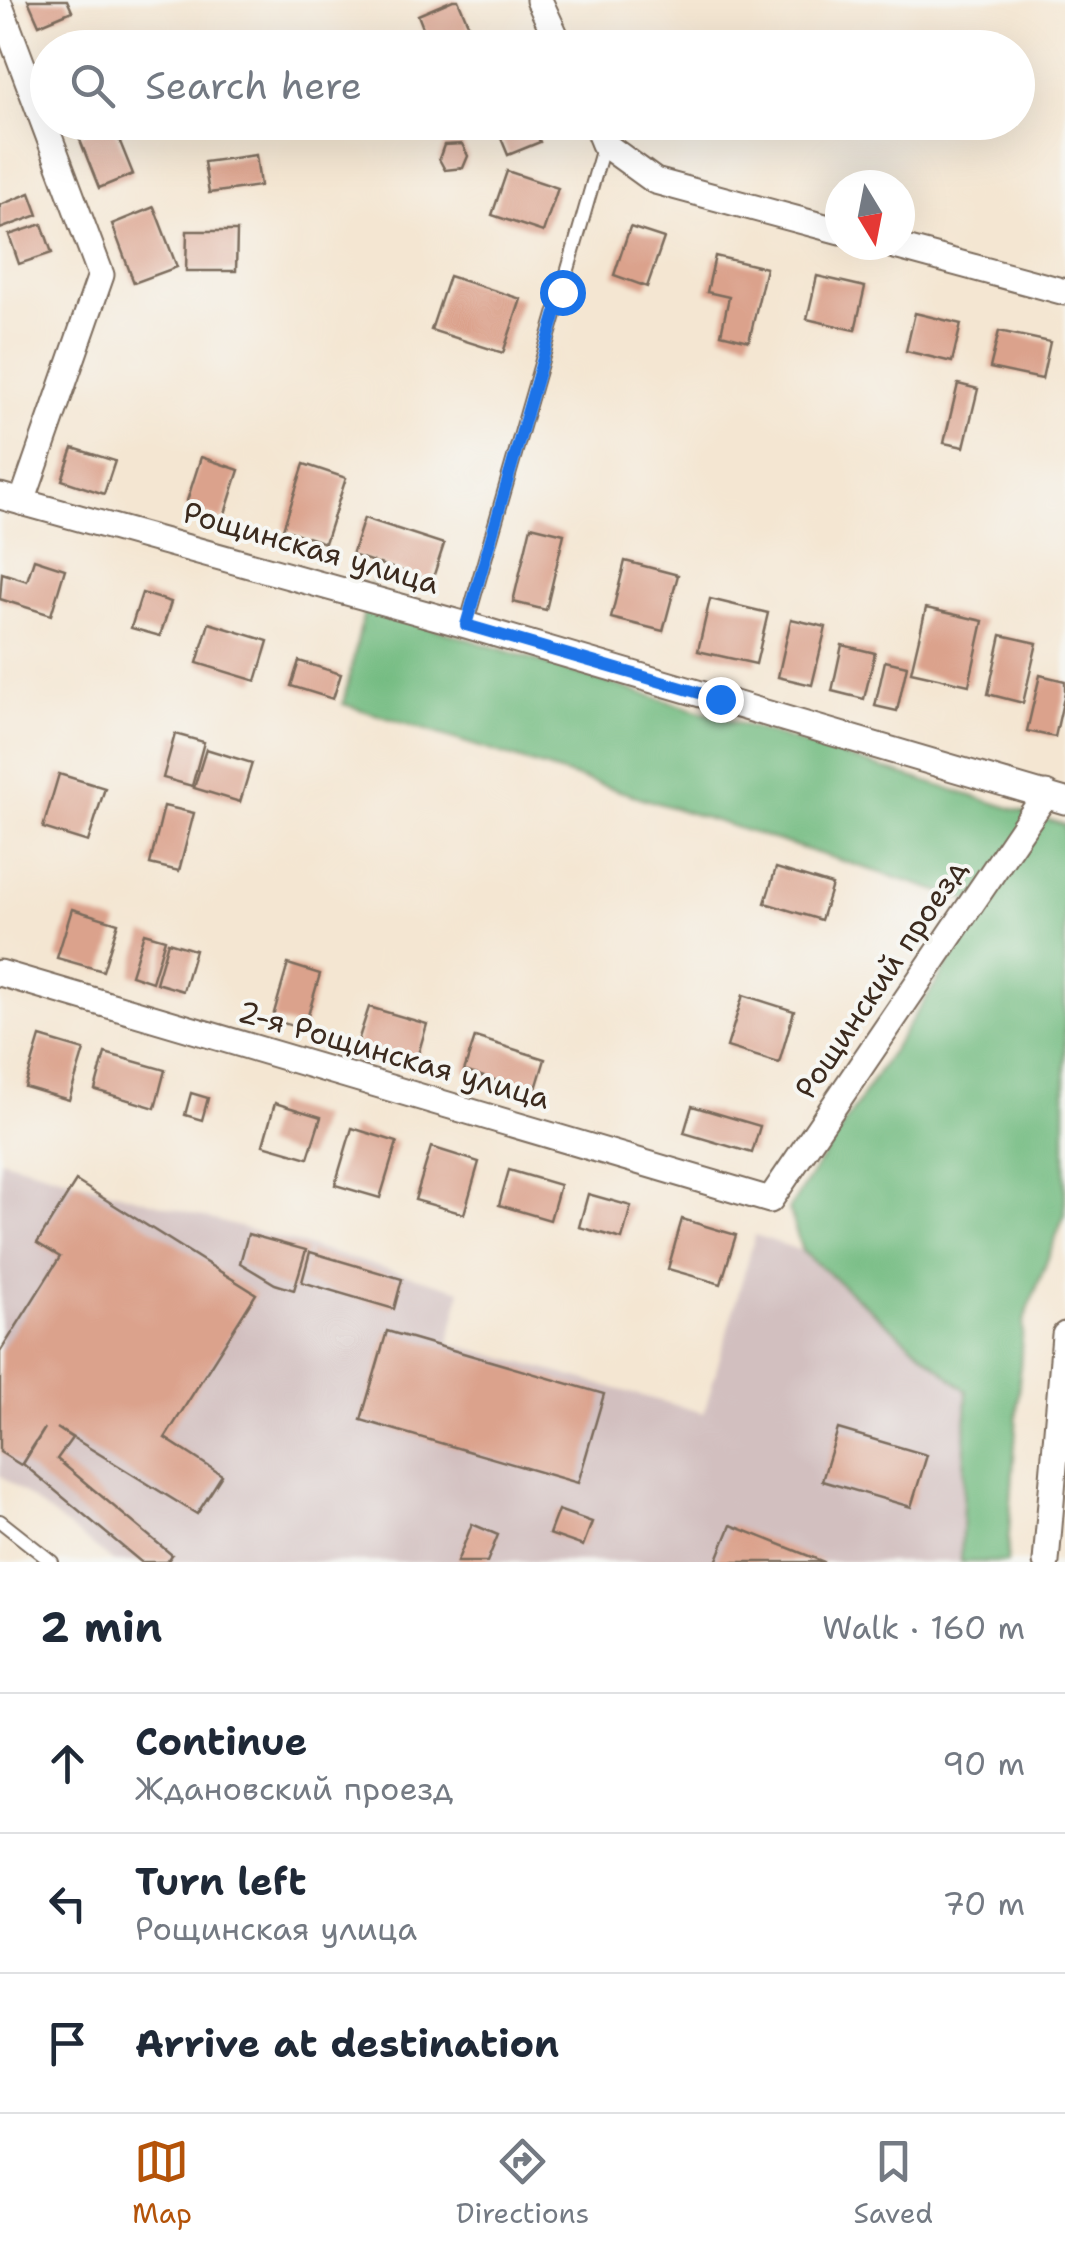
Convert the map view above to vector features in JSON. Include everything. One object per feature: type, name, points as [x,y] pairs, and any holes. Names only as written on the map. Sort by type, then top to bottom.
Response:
[{"type":"street","points":[[540,0],[553,30]]},
{"type":"street","points":[[0,6],[30,85]]},
{"type":"street","points":[[11,499],[102,275],[51,140]]},
{"type":"street","points":[[608,140],[654,181],[825,227]]},
{"type":"street","points":[[915,252],[1065,292]]},
{"type":"street","name":"Рощинская улица","points":[[11,499],[466,625],[1056,798]]},
{"type":"street","name":"Рощинский проезд","points":[[770,1200],[1056,798]]},
{"type":"street","name":"2-я Рощинская улица","points":[[0,973],[770,1200]]},
{"type":"street","points":[[1046,1562],[1065,1335]]},
{"type":"lane","points":[[466,625],[598,140]]},
{"type":"lane","points":[[0,1521],[52,1562]]},
{"type":"shaded area","points":[[0,1159],[461,1290],[449,1343],[704,1413],[755,1235],[802,1251],[967,1391],[961,1562],[114,1562],[0,1475]]},
{"type":"green space","points":[[371,582],[368,608],[1065,825],[1065,1214],[1023,1323],[1007,1562],[961,1562],[967,1391],[802,1251],[789,1209],[986,906],[343,704]]},
{"type":"building","points":[[28,0],[67,0],[72,11],[39,25]]},
{"type":"building","points":[[458,0],[471,30],[424,30],[418,15]]},
{"type":"building","points":[[80,140],[119,140],[133,174],[99,188]]},
{"type":"building","points":[[502,140],[539,140],[540,142],[508,155]]},
{"type":"building","points":[[462,144],[468,156],[463,168],[445,170],[439,159],[444,145]]},
{"type":"building","points":[[256,155],[260,186],[209,193],[204,162]]},
{"type":"building","points":[[507,171],[558,188],[543,232],[492,215]]},
{"type":"building","points":[[30,193],[38,215],[0,229],[0,205]]},
{"type":"building","points":[[154,207],[177,267],[134,283],[112,224]]},
{"type":"building","points":[[42,224],[52,253],[19,264],[9,235]]},
{"type":"building","points":[[630,227],[664,238],[647,287],[614,275]]},
{"type":"building","points":[[187,231],[237,231],[236,271],[186,271]]},
{"type":"building","points":[[715,256],[766,268],[749,341],[721,334],[729,297],[707,292]]},
{"type":"building","points":[[449,276],[521,299],[503,353],[431,330]]},
{"type":"building","points":[[817,276],[865,287],[855,330],[807,319]]},
{"type":"building","points":[[915,313],[961,324],[952,362],[906,351]]},
{"type":"building","points":[[999,331],[1050,342],[1042,379],[990,368]]},
{"type":"building","points":[[958,384],[978,389],[964,447],[944,443]]},
{"type":"building","points":[[73,448],[115,461],[104,494],[62,480]]},
{"type":"building","points":[[201,457],[239,470],[223,520],[185,507]]},
{"type":"building","points":[[304,464],[346,478],[325,543],[283,529]]},
{"type":"building","points":[[364,518],[444,544],[432,581],[352,555]]},
{"type":"building","points":[[531,526],[564,534],[546,610],[513,602]]},
{"type":"building","points":[[34,559],[65,569],[51,615],[0,599],[2,573],[27,581]]},
{"type":"building","points":[[625,561],[678,575],[663,631],[611,618]]},
{"type":"building","points":[[142,593],[171,602],[160,636],[131,628]]},
{"type":"building","points":[[710,599],[768,613],[756,664],[698,651]]},
{"type":"building","points":[[926,608],[983,621],[969,685],[911,672]]},
{"type":"building","points":[[791,619],[826,627],[812,685],[778,677]]},
{"type":"building","points":[[209,623],[268,641],[256,681],[197,663]]},
{"type":"building","points":[[1001,635],[1037,643],[1023,703],[988,694]]},
{"type":"building","points":[[842,645],[875,653],[864,699],[832,691]]},
{"type":"building","points":[[299,661],[341,674],[333,699],[291,686]]},
{"type":"building","points":[[885,661],[907,666],[897,711],[875,706]]},
{"type":"building","points":[[1040,675],[1065,681],[1055,737],[1027,731]]},
{"type":"building","points":[[175,734],[204,742],[192,786],[163,778]]},
{"type":"building","points":[[206,749],[252,763],[240,802],[194,788]]},
{"type":"building","points":[[59,774],[105,788],[88,842],[43,828]]},
{"type":"building","points":[[164,806],[194,813],[179,871],[150,864]]},
{"type":"building","points":[[776,868],[832,885],[821,920],[765,903]]},
{"type":"building","points":[[72,909],[118,923],[103,971],[57,958]]},
{"type":"building","points":[[144,933],[165,939],[152,982],[131,975]]},
{"type":"building","points":[[168,942],[195,950],[183,991],[156,983]]},
{"type":"building","points":[[288,964],[320,974],[304,1029],[272,1020]]},
{"type":"building","points":[[743,995],[794,1011],[779,1063],[727,1047]]},
{"type":"building","points":[[369,1007],[427,1024],[416,1061],[357,1044]]},
{"type":"building","points":[[40,1037],[84,1050],[69,1100],[25,1087]]},
{"type":"building","points":[[475,1037],[545,1059],[535,1092],[464,1071]]},
{"type":"building","points":[[105,1053],[165,1070],[155,1108],[95,1090]]},
{"type":"building","points":[[191,1093],[208,1098],[202,1120],[185,1115]]},
{"type":"building","points":[[275,1103],[321,1117],[308,1158],[263,1145]]},
{"type":"building","points":[[692,1106],[760,1126],[752,1153],[684,1133]]},
{"type":"building","points":[[352,1128],[397,1142],[380,1198],[335,1185]]},
{"type":"building","points":[[431,1147],[479,1162],[464,1214],[415,1200]]},
{"type":"building","points":[[509,1170],[560,1185],[550,1220],[499,1205]]},
{"type":"building","points":[[76,1181],[256,1294],[165,1438],[222,1475],[197,1514],[57,1428],[72,1438],[57,1459],[172,1555],[167,1562],[141,1562],[23,1464],[45,1428],[21,1465],[0,1452],[0,1352],[60,1257],[37,1243]]},
{"type":"building","points":[[588,1194],[631,1206],[622,1239],[579,1227]]},
{"type":"building","points":[[682,1219],[736,1235],[721,1284],[668,1269]]},
{"type":"building","points":[[248,1234],[306,1250],[294,1290],[275,1284],[240,1263]]},
{"type":"building","points":[[310,1252],[402,1279],[394,1309],[302,1282]]},
{"type":"building","points":[[387,1331],[604,1394],[578,1483],[361,1420]]},
{"type":"building","points":[[838,1429],[927,1455],[911,1507],[822,1481]]},
{"type":"building","points":[[558,1510],[592,1522],[583,1546],[549,1534]]},
{"type":"building","points":[[472,1524],[498,1535],[487,1562],[457,1562]]},
{"type":"building","points":[[731,1525],[824,1562],[716,1562]]},
{"type":"route","points":[[562,292],[466,625],[720,699]]}]
